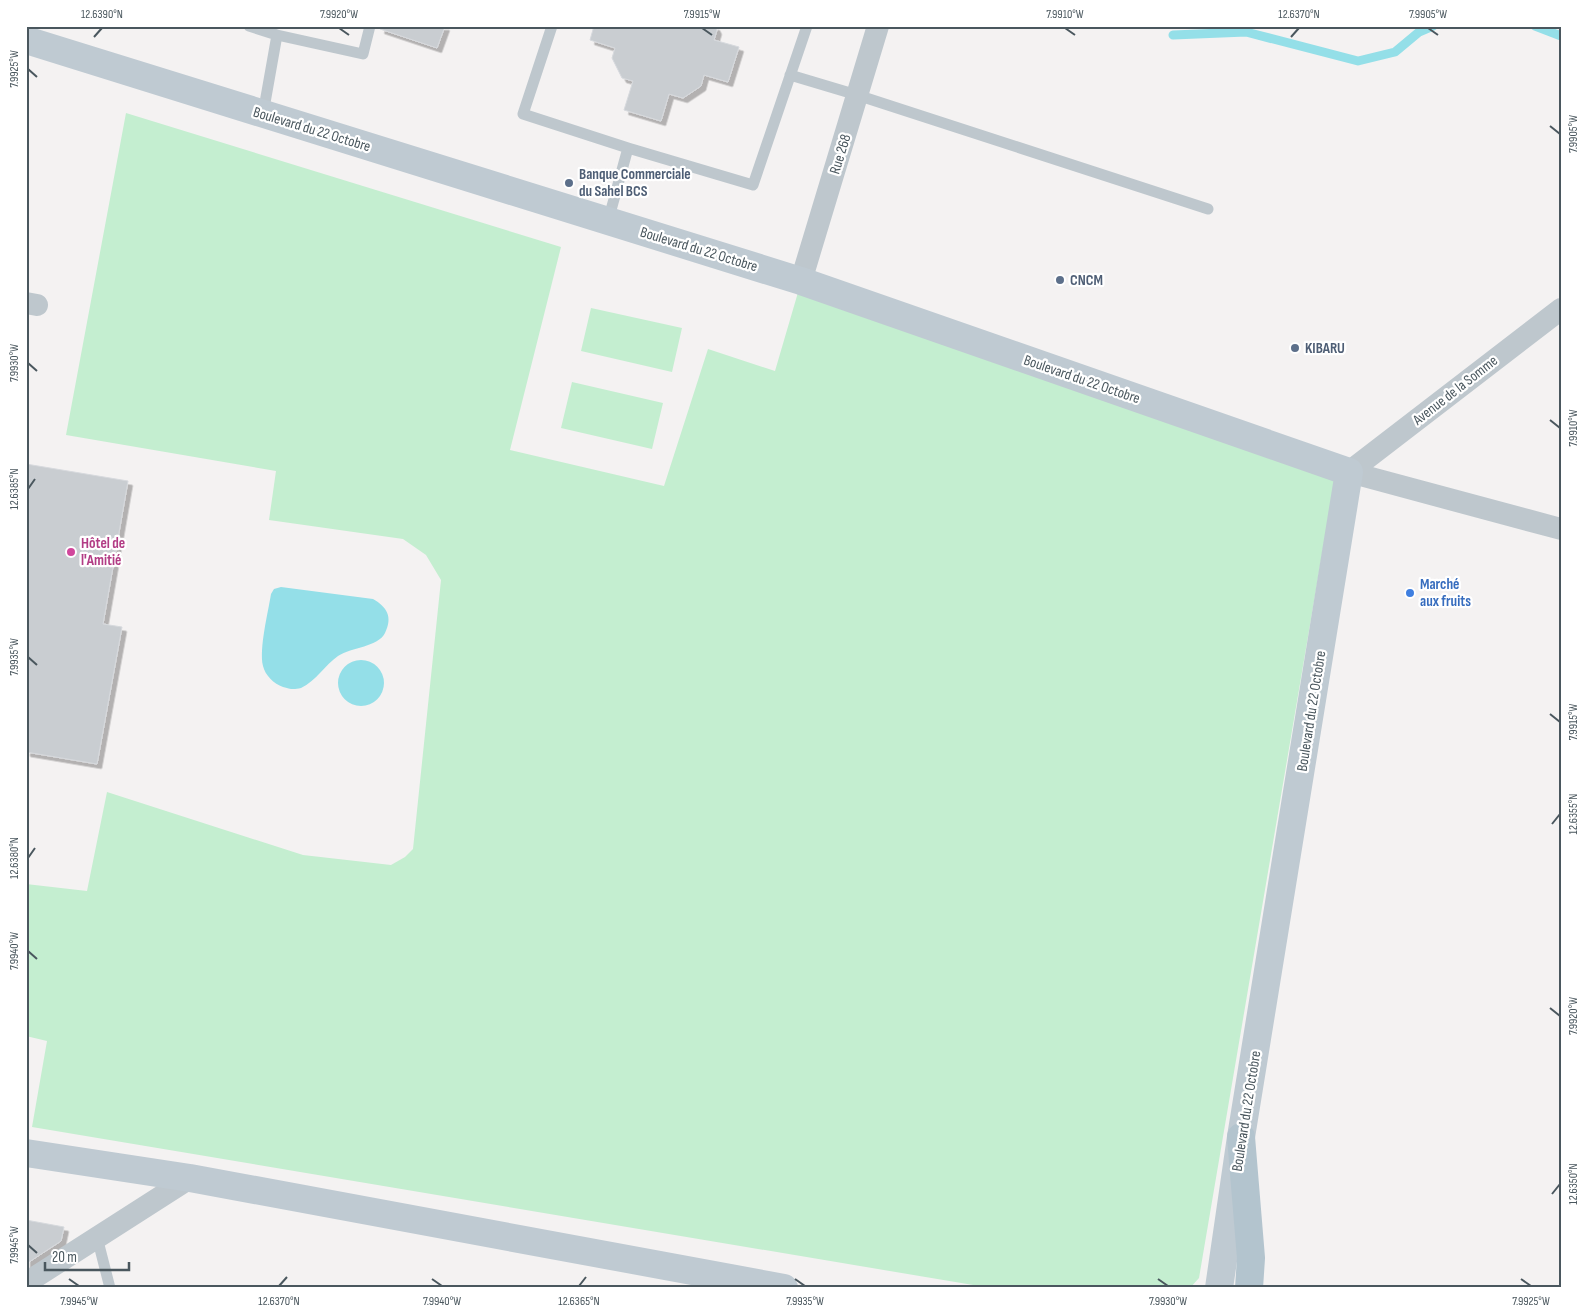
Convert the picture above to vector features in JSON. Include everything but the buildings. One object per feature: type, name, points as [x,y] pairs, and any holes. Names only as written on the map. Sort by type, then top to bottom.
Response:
[{"type":"main road","points":[[1241,1137],[1251,1258],[1249,1288]]},
{"type":"street","name":"Rue 268","points":[[802,281],[878,26]]},
{"type":"street","name":"Boulevard du 22 Octobre","points":[[26,40],[802,281],[1350,472],[1241,1137],[1219,1288]]},
{"type":"street","name":"Avenue de la Somme","points":[[1350,472],[1561,309]]},
{"type":"street","points":[[1350,472],[1561,529]]},
{"type":"street","points":[[26,1153],[190,1178],[784,1288]]},
{"type":"street","points":[[26,1283],[190,1178]]},
{"type":"lane","points":[[249,26],[277,35],[362,54],[370,26]]},
{"type":"lane","points":[[552,26],[523,114],[628,148],[753,185],[806,26]]},
{"type":"lane","points":[[263,114],[277,35]]},
{"type":"lane","points":[[790,75],[1208,209]]},
{"type":"lane","points":[[608,221],[628,148]]},
{"type":"lane","points":[[96,1237],[110,1288]]},
{"type":"green space","points":[[126,113],[561,247],[510,450],[664,486],[708,349],[775,371],[799,289],[1337,466],[1199,1278],[1190,1288],[991,1288],[32,1127],[47,1041],[26,1036],[26,884],[87,891],[107,792],[303,855],[391,865],[405,857],[413,849],[441,580],[426,555],[403,539],[269,520],[276,471],[66,435]]},
{"type":"green space","points":[[591,308],[682,328],[672,372],[581,351]]},
{"type":"green space","points":[[572,382],[663,403],[652,449],[561,428]]},
{"type":"water","points":[[281,587],[373,599],[382,605],[387,613],[388,622],[385,633],[382,638],[371,644],[338,656],[301,688],[290,689],[276,684],[270,679],[264,669],[262,659],[263,640],[271,594],[274,589]]},
{"type":"water","points":[[356,660],[366,660],[380,670],[384,683],[380,696],[374,702],[366,706],[356,706],[342,696],[338,688],[338,678],[348,664]]},
{"type":"waterway","points":[[1173,35],[1246,32],[1358,61],[1395,52],[1419,32],[1433,26]]},
{"type":"waterway","points":[[1535,26],[1561,36]]},
{"type":"place","name":"Banque Commerciale du Sahel BCS","points":[[569,183]]},
{"type":"place","name":"CNCM","points":[[1060,280]]},
{"type":"place","name":"KIBARU","points":[[1295,348]]},
{"type":"place","name":"Hôtel de l'Amitié","points":[[71,552]]},
{"type":"place","name":"Marché aux fruits","points":[[1410,593]]}]
